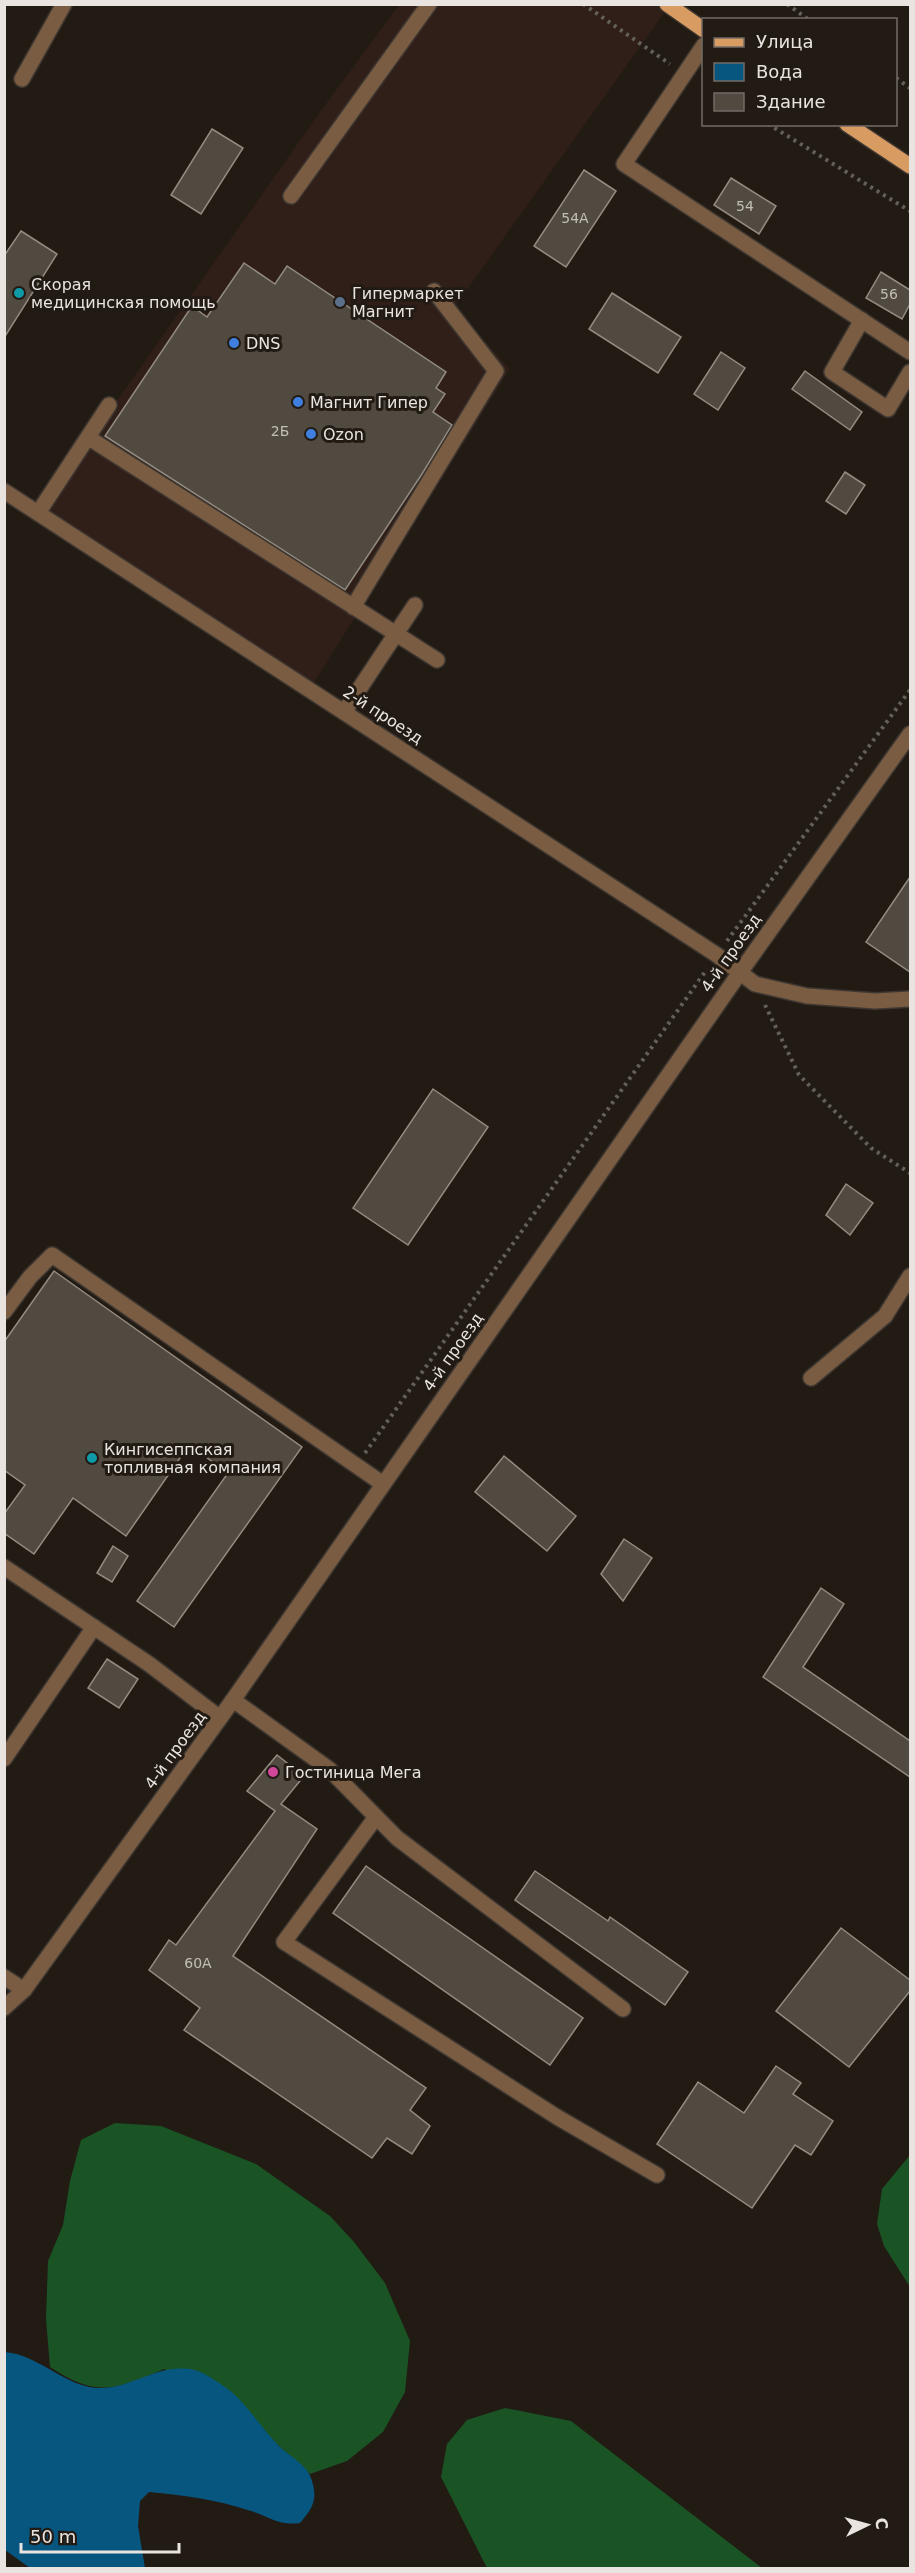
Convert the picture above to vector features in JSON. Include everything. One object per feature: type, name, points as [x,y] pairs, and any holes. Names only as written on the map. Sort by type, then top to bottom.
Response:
[{"type":"main road","points":[[667,4],[702,29]]},
{"type":"main road","points":[[681,4],[702,19]]},
{"type":"main road","points":[[850,126],[910,166]]},
{"type":"main road","points":[[866,126],[910,155]]},
{"type":"street","points":[[22,79],[64,4]]},
{"type":"street","points":[[291,196],[429,4]]},
{"type":"street","points":[[702,48],[624,164],[910,352]]},
{"type":"street","points":[[353,608],[496,371],[434,291]]},
{"type":"street","points":[[862,320],[832,372],[888,409],[910,372]]},
{"type":"street","points":[[38,513],[109,405]]},
{"type":"street","points":[[89,438],[437,660]]},
{"type":"street","name":"2-й проезд","points":[[4,491],[741,970],[755,984]]},
{"type":"street","points":[[345,711],[415,605]]},
{"type":"street","name":"4-й проезд","points":[[4,2008],[24,1990],[233,1700],[741,970],[905,750],[910,734]]},
{"type":"street","points":[[755,984],[807,996],[875,1001],[910,999]]},
{"type":"street","points":[[4,1312],[30,1277],[52,1255],[383,1484]]},
{"type":"street","points":[[811,1378],[885,1316],[910,1276]]},
{"type":"street","points":[[4,1567],[149,1664],[219,1718]]},
{"type":"street","points":[[4,1759],[94,1627]]},
{"type":"street","points":[[233,1700],[329,1769],[397,1838],[623,2009]]},
{"type":"street","points":[[376,1817],[285,1942],[558,2117],[657,2175]]},
{"type":"street","points":[[4,1977],[24,1990]]},
{"type":"path","points":[[583,4],[684,74]]},
{"type":"path","points":[[789,5],[806,18]]},
{"type":"path","points":[[897,79],[910,88]]},
{"type":"path","points":[[771,126],[910,211]]},
{"type":"path","points":[[355,1466],[717,955],[910,690]]},
{"type":"path","points":[[755,984],[799,1075],[871,1148],[910,1173]]},
{"type":"shaded area","points":[[667,4],[669,6],[454,308],[510,369],[310,689],[38,513],[320,112],[399,5]]},
{"type":"green space","points":[[115,2123],[161,2126],[256,2164],[330,2216],[354,2242],[385,2283],[410,2341],[405,2392],[383,2432],[347,2461],[310,2474],[278,2445],[164,2369],[133,2382],[107,2388],[81,2383],[50,2367],[46,2319],[48,2261],[63,2225],[70,2181],[81,2140]]},
{"type":"green space","points":[[910,2155],[910,2287],[884,2246],[877,2224],[882,2189]]},
{"type":"green space","points":[[505,2408],[571,2421],[762,2568],[487,2568],[441,2477],[447,2444],[467,2420]]},
{"type":"water","points":[[5,2352],[29,2359],[75,2382],[98,2388],[123,2384],[169,2370],[195,2370],[205,2374],[234,2394],[279,2446],[306,2469],[314,2491],[309,2512],[300,2523],[292,2524],[226,2504],[188,2496],[149,2492],[140,2501],[138,2526],[145,2568],[30,2568],[5,2550]]},
{"type":"building","points":[[212,129],[243,148],[201,214],[171,195]]},
{"type":"building","points":[[584,170],[616,191],[566,267],[534,246]]},
{"type":"building","points":[[731,178],[776,206],[759,234],[714,205]]},
{"type":"building","name":"Скорая медицинская помощь","points":[[21,231],[57,254],[4,338],[4,256]]},
{"type":"building","points":[[244,263],[275,284],[287,266],[446,372],[436,388],[445,394],[433,412],[452,425],[345,590],[105,436],[192,306],[207,317]]},
{"type":"building","points":[[881,272],[910,290],[910,304],[902,319],[866,298]]},
{"type":"building","points":[[612,293],[681,337],[658,373],[589,329]]},
{"type":"building","points":[[721,352],[745,368],[718,410],[694,394]]},
{"type":"building","points":[[805,371],[862,412],[850,430],[792,389]]},
{"type":"building","points":[[845,472],[865,485],[846,514],[826,501]]},
{"type":"building","points":[[910,877],[910,972],[866,942]]},
{"type":"building","points":[[433,1089],[488,1127],[408,1245],[353,1208]]},
{"type":"building","points":[[846,1184],[873,1203],[850,1235],[826,1215]]},
{"type":"building","name":"Кингисеппская топливная компания","points":[[54,1271],[302,1447],[174,1627],[137,1601],[228,1473],[189,1445],[126,1536],[73,1498],[34,1554],[4,1533],[4,1514],[25,1485],[4,1470],[4,1342]]},
{"type":"building","points":[[504,1456],[576,1516],[547,1551],[475,1492]]},
{"type":"building","points":[[624,1539],[652,1558],[623,1601],[601,1574]]},
{"type":"building","points":[[113,1546],[128,1556],[112,1582],[97,1573]]},
{"type":"building","points":[[821,1588],[844,1604],[803,1667],[910,1741],[910,1777],[763,1677]]},
{"type":"building","points":[[107,1659],[138,1679],[119,1708],[88,1688]]},
{"type":"building","points":[[277,1755],[304,1776],[281,1804],[317,1829],[233,1956],[426,2088],[410,2110],[430,2126],[412,2154],[387,2138],[372,2158],[184,2030],[200,2008],[149,1970],[169,1940],[176,1945],[275,1811],[247,1791]]},
{"type":"building","points":[[366,1866],[583,2018],[550,2065],[333,1913]]},
{"type":"building","points":[[535,1871],[608,1921],[610,1917],[688,1972],[665,2005],[515,1900]]},
{"type":"building","points":[[841,1928],[910,1980],[910,1991],[849,2067],[776,2011]]},
{"type":"building","points":[[776,2066],[801,2083],[793,2094],[833,2121],[811,2155],[795,2145],[752,2208],[657,2144],[698,2082],[744,2113]]},
{"type":"place","name":"Скорая медицинская помощь","points":[[19,293]]},
{"type":"place","name":"Гипермаркет Магнит","points":[[340,302]]},
{"type":"place","name":"DNS","points":[[234,343]]},
{"type":"place","name":"Магнит Гипер","points":[[298,402]]},
{"type":"place","name":"Ozon","points":[[311,434]]},
{"type":"place","name":"Кингисеппская топливная компания","points":[[92,1458]]},
{"type":"place","name":"Гостиница Мега","points":[[273,1772]]}]
